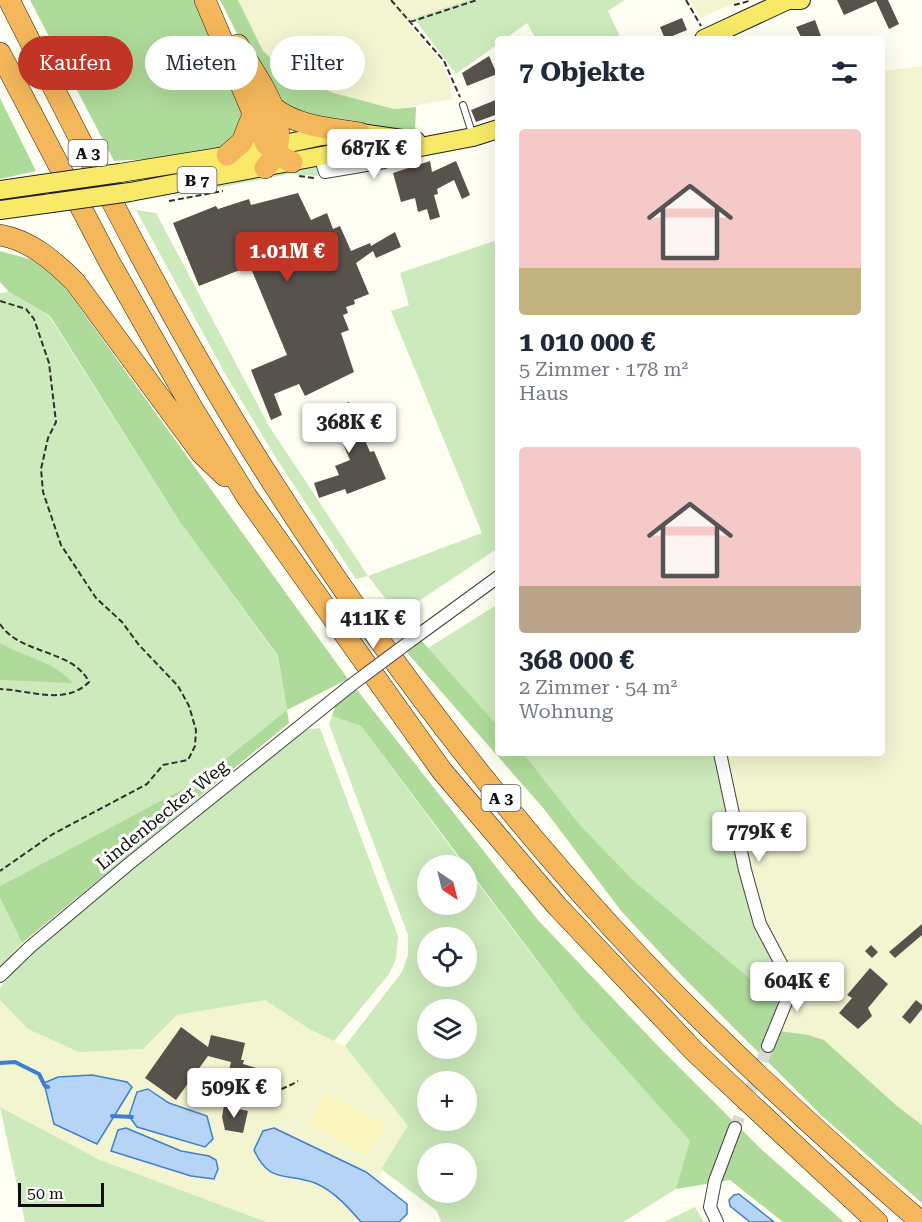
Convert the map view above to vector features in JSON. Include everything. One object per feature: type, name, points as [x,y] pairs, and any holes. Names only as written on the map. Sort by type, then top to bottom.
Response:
[{"type":"highway","name":"A 3","points":[[10,0],[167,304],[226,406],[342,589],[464,754],[577,889],[645,963],[820,1135],[921,1222]]},
{"type":"highway","points":[[205,0],[264,110],[279,127],[276,155]]},
{"type":"highway","points":[[215,0],[264,110],[304,124],[353,134]]},
{"type":"highway","name":"A 3","points":[[0,53],[110,263],[191,406],[247,497],[442,771],[557,906],[725,1081],[877,1222]]},
{"type":"highway","points":[[227,154],[242,142],[264,110]]},
{"type":"highway","points":[[0,235],[30,245],[51,259],[75,282],[201,453],[247,497]]},
{"type":"main road","points":[[702,28],[788,0],[801,0]]},
{"type":"main road","name":"B 7","points":[[0,190],[120,173],[227,154],[320,156],[386,144],[426,145],[473,137],[495,130]]},
{"type":"main road","points":[[320,156],[324,145],[353,134]]},
{"type":"main road","name":"B 7","points":[[0,210],[130,192],[276,155],[322,136],[353,134],[386,144]]},
{"type":"street","name":"Lindenbecker Weg","points":[[0,976],[30,947],[130,863],[350,686],[495,579]]},
{"type":"street","points":[[721,756],[745,870],[760,924],[787,975],[786,1002],[768,1046]]},
{"type":"street","points":[[717,1222],[710,1207],[715,1181],[735,1128]]},
{"type":"lane","points":[[463,105],[473,137]]},
{"type":"path","points":[[391,0],[444,61],[463,105]]},
{"type":"path","points":[[410,22],[477,0]]},
{"type":"path","points":[[686,0],[702,28]]},
{"type":"path","points":[[734,6],[752,0]]},
{"type":"path","points":[[0,301],[27,309],[49,363],[56,422],[48,438],[41,469],[43,492],[61,545],[96,598],[122,622],[139,645],[178,686],[189,706],[196,730],[195,746],[188,760],[163,765],[147,784],[53,834],[0,871]]},
{"type":"path","points":[[0,624],[24,644],[72,664],[85,674],[89,682],[79,692],[56,697],[0,689]]},
{"type":"path","points":[[258,1098],[261,1068]]},
{"type":"path","points":[[202,1096],[224,1101],[258,1098],[279,1092],[298,1081]]},
{"type":"green space","points":[[30,0],[196,0],[210,36],[145,36],[145,90],[232,90],[242,115],[237,134],[228,143],[207,152],[114,161],[77,90],[133,90],[133,36],[49,36]]},
{"type":"green space","points":[[220,0],[238,0],[256,36],[238,36]]},
{"type":"green space","points":[[238,0],[469,0],[407,22],[440,61],[449,79],[453,99],[394,109],[326,90],[365,90],[365,36],[270,36],[270,57],[263,51],[258,36],[256,36]]},
{"type":"green space","points":[[469,0],[625,0],[608,11],[620,36],[534,36],[527,23],[509,36],[495,36],[495,46],[456,74],[414,18]]},
{"type":"green space","points":[[690,0],[742,0],[700,18]]},
{"type":"green space","points":[[258,41],[263,51],[270,57],[270,87],[258,70]]},
{"type":"green space","points":[[922,66],[922,1125],[897,1106],[840,1054],[816,1037],[779,1031],[789,1007],[750,872],[726,756],[885,756],[885,71]]},
{"type":"green space","points":[[272,90],[326,90],[394,109],[416,107],[415,133],[291,115]]},
{"type":"green space","points":[[0,98],[36,171],[0,179]]},
{"type":"green space","points":[[312,165],[316,168],[318,176],[290,174],[153,200]]},
{"type":"green space","points":[[136,210],[156,213],[269,426],[368,576],[356,579],[278,461],[227,377]]},
{"type":"green space","points":[[494,241],[495,550],[398,615],[368,576],[482,533],[391,311],[409,305],[400,273]]},
{"type":"green space","points":[[0,251],[48,264],[348,679],[287,710],[278,656],[180,522],[50,316],[9,292],[0,282]]},
{"type":"green space","points":[[9,292],[49,316],[180,522],[278,657],[287,710],[198,781],[0,886],[0,293]]},
{"type":"green space","points":[[495,606],[495,723],[428,648]]},
{"type":"green space","points":[[421,640],[495,723],[495,753],[403,648]]},
{"type":"green space","points":[[0,643],[47,664],[73,683],[0,680]]},
{"type":"green space","points":[[357,690],[538,920],[658,1046],[762,1150],[844,1222],[783,1222],[730,1180],[676,1189],[690,1141],[581,1019],[477,880],[477,855],[458,855],[361,726],[332,716],[336,704]]},
{"type":"green space","points":[[287,710],[289,723],[22,943],[0,898],[0,886],[198,781]]},
{"type":"green space","points":[[332,716],[361,726],[457,855],[417,855],[417,915],[477,915],[477,882],[581,1019],[691,1142],[676,1189],[623,1222],[441,1222],[437,1211],[426,1203],[477,1203],[477,1143],[417,1143],[417,1196],[381,1169],[408,1126],[345,1046],[402,972],[408,955],[408,935],[329,724]]},
{"type":"green space","points":[[320,728],[398,936],[396,959],[389,974],[334,1041],[311,1030],[265,1000],[177,1015],[143,1049],[79,1052],[28,1029],[0,1000],[0,988],[29,951],[303,730]]},
{"type":"green space","points":[[498,756],[525,756],[580,825],[634,881],[778,1002],[765,1044],[779,1031],[824,1040],[897,1106],[922,1125],[922,1203],[823,1117],[681,975],[622,912],[544,809]]},
{"type":"green space","points":[[525,756],[715,756],[741,873],[783,979],[783,992],[778,1002],[634,881],[580,825]]},
{"type":"green space","points":[[0,898],[22,943],[0,968]]},
{"type":"green space","points":[[265,999],[311,1030],[345,1046],[408,1126],[353,1222],[267,1222],[100,1160],[0,1107],[0,1000],[28,1029],[143,1049],[177,1015]]},
{"type":"green space","points":[[0,1107],[100,1160],[267,1222],[25,1222]]},
{"type":"green space","points":[[695,1207],[704,1222],[664,1222]]},
{"type":"sand","points":[[326,1093],[385,1124],[368,1156],[309,1125]]},
{"type":"water","points":[[92,1075],[127,1082],[132,1087],[97,1144],[54,1124],[44,1083],[58,1077]]},
{"type":"water","points":[[148,1089],[169,1103],[207,1116],[213,1139],[205,1147],[137,1127],[129,1116],[137,1092]]},
{"type":"water","points":[[126,1128],[181,1151],[209,1156],[216,1160],[218,1169],[214,1179],[191,1176],[111,1151],[118,1130]]},
{"type":"water","points":[[274,1128],[366,1172],[407,1204],[407,1214],[399,1222],[361,1222],[340,1200],[322,1186],[273,1173],[260,1161],[254,1150],[263,1131]]},
{"type":"water","points":[[739,1194],[774,1222],[750,1222],[730,1206],[729,1200]]},
{"type":"building","points":[[837,0],[888,0],[899,24],[889,29],[876,1],[844,15]]},
{"type":"building","points":[[682,18],[687,30],[672,36],[664,36],[660,27]]},
{"type":"building","points":[[815,20],[821,36],[800,36],[796,27]]},
{"type":"building","points":[[489,56],[495,70],[495,75],[467,86],[462,73]]},
{"type":"building","points":[[495,100],[495,115],[476,122],[471,110]]},
{"type":"building","points":[[430,161],[432,172],[456,161],[470,195],[462,199],[454,180],[437,189],[438,194],[434,195],[440,217],[430,220],[427,209],[418,212],[415,198],[401,202],[393,173]]},
{"type":"building","points":[[298,193],[311,220],[327,213],[333,229],[340,226],[351,251],[370,243],[371,246],[395,232],[401,247],[376,258],[373,251],[356,263],[369,294],[354,300],[355,304],[346,307],[348,313],[343,315],[349,330],[341,333],[354,372],[305,396],[299,384],[274,394],[282,415],[271,420],[251,370],[287,355],[250,266],[199,286],[173,223],[216,206],[218,209],[249,199],[251,205]]},
{"type":"building","points":[[349,402],[370,452],[374,451],[386,479],[347,494],[345,489],[319,498],[314,483],[339,475],[335,466],[350,460],[337,430],[322,436],[314,417]]},
{"type":"building","points":[[922,924],[922,935],[895,958],[889,952]]},
{"type":"building","points":[[871,945],[878,952],[872,958],[865,951]]},
{"type":"building","points":[[870,968],[888,984],[868,1008],[872,1016],[858,1029],[839,1013],[852,998],[847,995]]},
{"type":"building","points":[[916,1000],[922,1005],[922,1009],[910,1024],[902,1017]]},
{"type":"building","points":[[181,1027],[208,1047],[211,1035],[245,1043],[241,1060],[244,1060],[243,1064],[256,1068],[251,1087],[231,1082],[233,1072],[229,1071],[231,1062],[208,1056],[176,1100],[145,1078]]},
{"type":"building","points":[[224,1106],[248,1111],[243,1133],[225,1130],[222,1117]]},
{"type":"waterway","points":[[0,1063],[15,1062],[39,1074],[45,1086],[48,1087]]},
{"type":"waterway","points":[[112,1116],[132,1117]]},
{"type":"tunnel","points":[[735,1128],[768,1046]]}]
